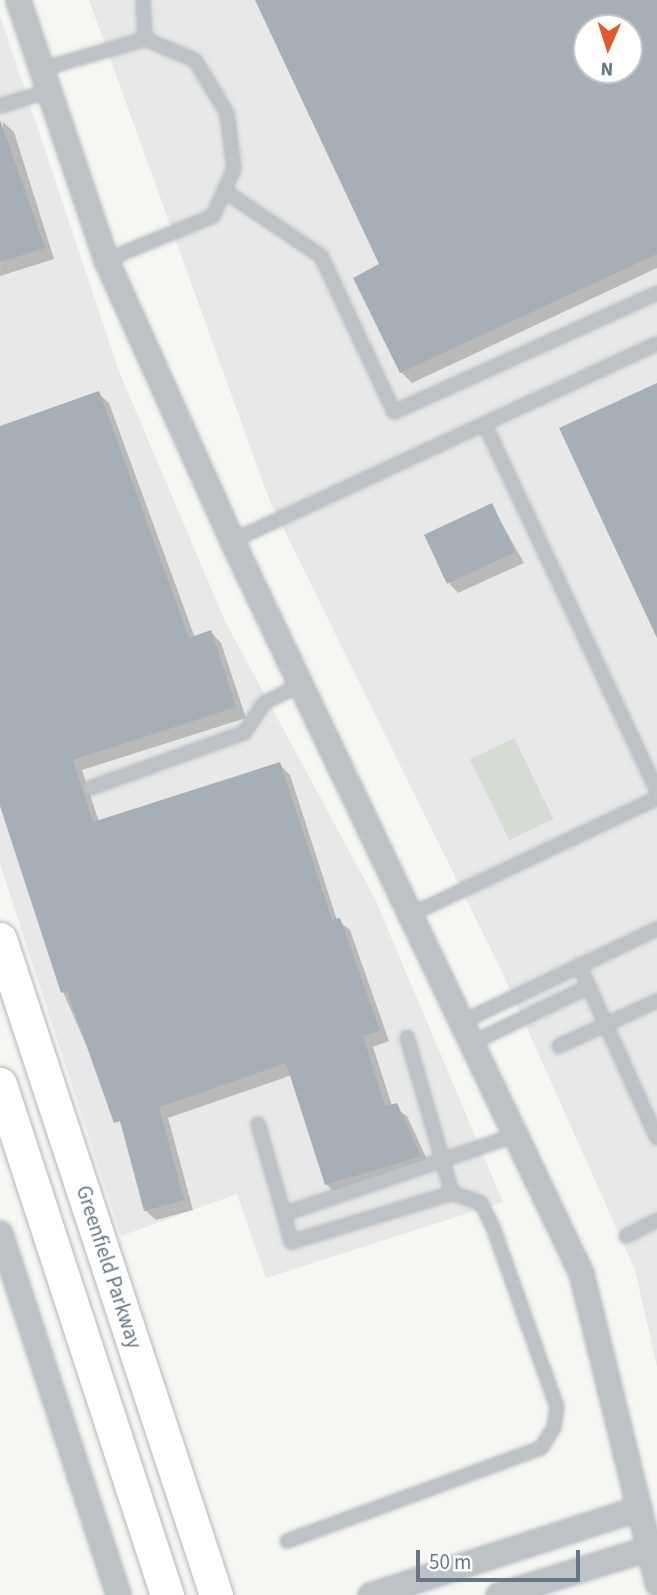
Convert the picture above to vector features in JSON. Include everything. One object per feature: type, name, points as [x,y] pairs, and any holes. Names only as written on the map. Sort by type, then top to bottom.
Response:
[{"type":"main road","name":"Greenfield Parkway","points":[[0,939],[216,1595]]},
{"type":"main road","points":[[0,1084],[167,1595]]},
{"type":"street","points":[[18,0],[107,260],[232,541],[469,1031],[581,1273],[648,1510],[657,1583]]},
{"type":"street","points":[[0,1233],[118,1595]]},
{"type":"street","points":[[370,1595],[648,1510]]},
{"type":"street","points":[[498,1595],[653,1546]]},
{"type":"lane","points":[[143,0],[145,39]]},
{"type":"lane","points":[[42,69],[145,39],[195,60],[215,86],[233,141],[226,192],[214,216],[107,260]]},
{"type":"lane","points":[[0,106],[49,92]]},
{"type":"lane","points":[[226,192],[321,256],[394,412],[657,293]]},
{"type":"lane","points":[[232,541],[657,344]]},
{"type":"lane","points":[[485,425],[657,790]]},
{"type":"lane","points":[[90,788],[244,733],[264,703],[302,684]]},
{"type":"lane","points":[[412,914],[657,798]]},
{"type":"lane","points":[[469,1031],[579,965],[657,929]]},
{"type":"lane","points":[[579,965],[657,1138]]},
{"type":"lane","points":[[469,1031],[588,987]]},
{"type":"lane","points":[[559,1046],[657,1001]]},
{"type":"lane","points":[[407,1037],[446,1161],[452,1194]]},
{"type":"lane","points":[[258,1124],[291,1242],[452,1194],[481,1203],[493,1227],[557,1407],[554,1427],[541,1448],[287,1541]]},
{"type":"lane","points":[[284,1214],[516,1135]]},
{"type":"lane","points":[[626,1236],[657,1220]]},
{"type":"shaded area","points":[[89,0],[657,0],[657,1367],[635,1270],[502,972],[269,499]]},
{"type":"shaded area","points":[[0,15],[118,369],[225,621],[375,899],[503,1202],[266,1278],[237,1194],[121,1236],[0,864]]},
{"type":"shaded area","points":[[514,738],[553,819],[509,840],[470,759]]},
{"type":"building","points":[[255,0],[657,0],[657,254],[400,373],[353,278],[379,264]]},
{"type":"building","points":[[0,120],[45,248],[0,262]]},
{"type":"building","points":[[657,383],[657,638],[559,428]]},
{"type":"building","points":[[99,391],[189,638],[211,630],[236,707],[73,760],[93,822],[280,762],[332,920],[340,918],[380,1031],[363,1036],[385,1106],[397,1103],[421,1156],[325,1185],[286,1063],[159,1107],[184,1200],[144,1211],[120,1121],[114,1123],[67,991],[61,993],[0,806],[0,426]]},
{"type":"building","points":[[492,503],[515,552],[447,584],[424,535]]}]
